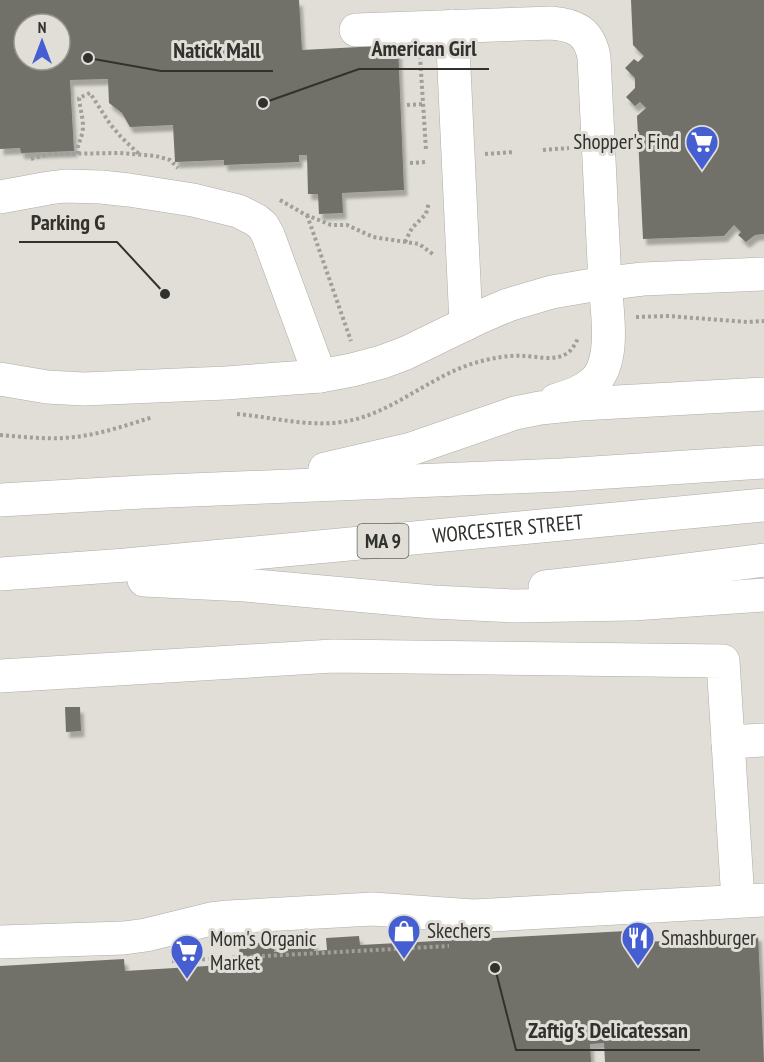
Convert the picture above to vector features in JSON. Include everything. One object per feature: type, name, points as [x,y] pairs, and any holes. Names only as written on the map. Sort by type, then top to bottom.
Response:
[{"type":"main road","points":[[142,492],[280,477],[411,449],[575,394],[593,383],[604,368],[608,351],[594,57],[590,43],[575,27],[551,23],[356,30]]},
{"type":"main road","points":[[452,26],[465,324]]},
{"type":"main road","points":[[0,197],[58,186],[101,187],[193,200],[238,211],[253,218],[263,226],[268,235],[320,376]]},
{"type":"main road","points":[[0,379],[47,387],[84,388],[320,376],[394,358],[508,305],[564,290],[643,279],[764,274]]},
{"type":"main road","points":[[515,413],[566,405],[764,394]]},
{"type":"main road","points":[[0,500],[550,475],[764,462]]},
{"type":"main road","name":"WORCESTER STREET","points":[[0,574],[147,563],[764,505]]},
{"type":"main road","points":[[330,594],[523,588],[764,560]]},
{"type":"main road","points":[[0,574],[245,585],[330,594],[513,606],[633,604],[764,596]]},
{"type":"main road","points":[[728,598],[744,600],[764,608]]},
{"type":"main road","points":[[0,676],[333,656],[723,661],[728,742],[751,900],[473,916],[397,909],[349,910],[228,917],[124,938],[0,942]]},
{"type":"main road","points":[[728,742],[764,741]]},
{"type":"path","points":[[417,50],[420,56],[427,172]]},
{"type":"path","points":[[78,154],[83,121],[79,98],[90,93],[110,124],[140,155]]},
{"type":"path","points":[[543,150],[575,148]]},
{"type":"path","points":[[483,154],[514,152]]},
{"type":"path","points":[[410,163],[427,162]]},
{"type":"path","points":[[405,242],[412,228],[426,214],[429,192]]},
{"type":"path","points":[[308,216],[354,351]]},
{"type":"path","points":[[627,318],[668,316],[747,322],[764,321]]},
{"type":"path","points":[[162,961],[449,946]]},
{"type":"building","points":[[0,0],[299,0],[302,50],[398,45],[404,190],[342,193],[343,213],[319,214],[318,194],[308,194],[307,155],[299,155],[299,162],[224,165],[224,160],[175,162],[173,125],[130,127],[122,113],[109,103],[108,79],[70,80],[74,151],[21,153],[20,148],[0,149]]},
{"type":"building","name":"Shopper's Find","points":[[631,0],[764,0],[764,234],[755,235],[746,242],[738,235],[741,232],[734,225],[724,236],[643,239],[637,116],[646,108],[640,102],[635,106],[626,97],[635,88],[635,78],[625,68],[634,59],[638,62],[644,56],[633,45]]},
{"type":"building","points":[[65,707],[80,707],[81,731],[66,732]]},
{"type":"building","points":[[646,930],[647,942],[758,935],[764,1062],[605,1062],[604,1043],[590,1044],[591,1062],[0,1062],[0,966],[124,959],[125,971],[240,964],[239,944],[274,942],[274,952],[288,951],[287,939],[314,938],[314,951],[327,950],[326,938],[359,936],[360,945]]},
{"type":"place","name":"Natick Mall","points":[[88,58]]},
{"type":"place","name":"American Girl","points":[[263,103]]},
{"type":"place","name":"Shopper's Find","points":[[702,171]]},
{"type":"place","name":"Parking G","points":[[165,294]]},
{"type":"place","name":"Skechers","points":[[404,960]]},
{"type":"place","name":"Smashburger","points":[[638,967]]},
{"type":"place","name":"Zaftig's Delicatessan","points":[[495,968]]},
{"type":"place","name":"Mom's Organic Market","points":[[187,980]]}]
